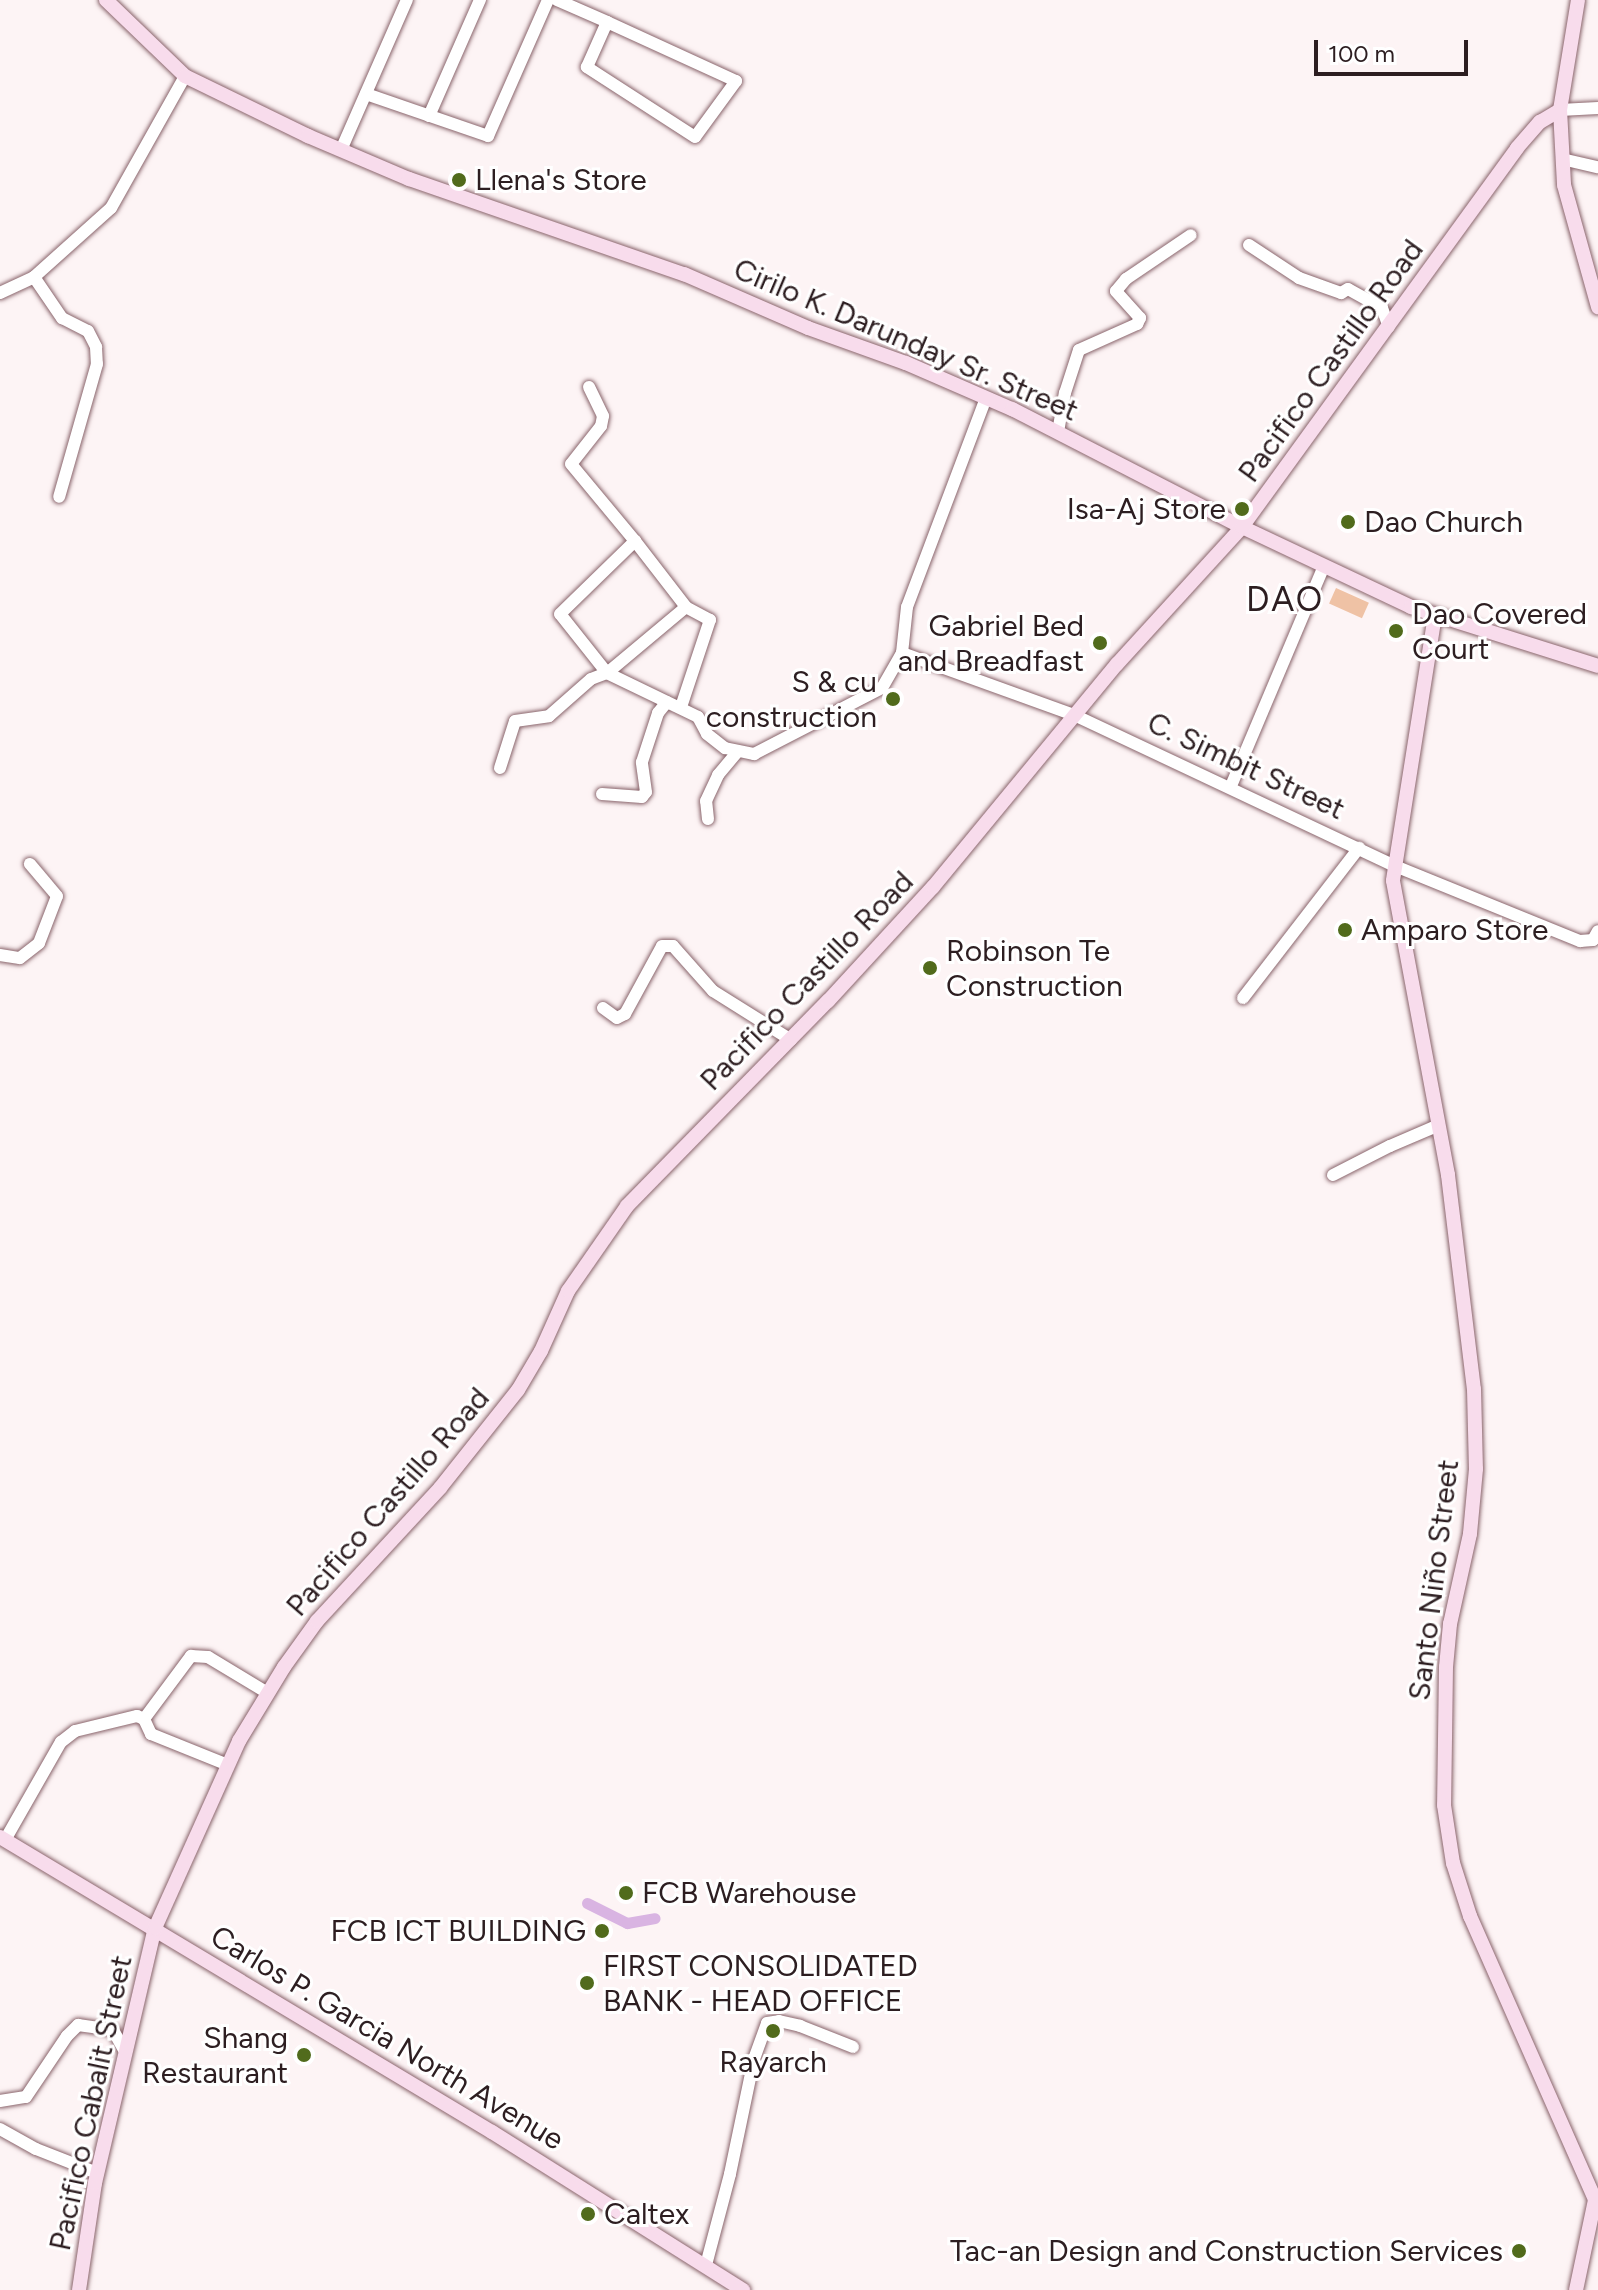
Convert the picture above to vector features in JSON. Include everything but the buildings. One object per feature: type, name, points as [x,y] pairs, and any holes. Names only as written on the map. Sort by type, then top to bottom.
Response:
[{"type":"main road","name":"Cirilo K. Darunday Sr. Street","points":[[106,0],[185,76],[341,150],[409,179],[587,238],[713,285],[808,328],[906,363],[1058,432],[1242,527],[1435,615],[1598,666]]},
{"type":"main road","points":[[1578,0],[1560,110],[1562,159],[1564,185],[1598,307]]},
{"type":"main road","name":"Pacifico Castillo Road","points":[[155,1928],[228,1765],[266,1692],[317,1621],[440,1488],[518,1390],[541,1351],[568,1291],[627,1206],[791,1040],[972,843],[1074,715],[1242,527],[1517,148],[1540,122],[1560,110]]},
{"type":"main road","name":"Santo Niño Street","points":[[1435,615],[1393,881],[1439,1125],[1470,1346],[1476,1469],[1470,1534],[1450,1624],[1446,1667],[1444,1805],[1453,1863],[1470,1916],[1595,2200],[1595,2216],[1576,2290]]},
{"type":"main road","name":"Carlos P. Garcia North Avenue","points":[[3,1838],[155,1928],[743,2290]]},
{"type":"main road","name":"Pacifico Cabalit Street","points":[[79,2290],[97,2173],[155,1928]]},
{"type":"street","points":[[341,150],[407,0]]},
{"type":"street","points":[[429,116],[480,0]]},
{"type":"street","points":[[366,94],[488,136],[548,0]]},
{"type":"street","points":[[557,0],[607,22],[736,81],[695,137],[587,67],[607,22]]},
{"type":"street","points":[[0,293],[34,277],[111,208],[185,76]]},
{"type":"street","points":[[1560,110],[1598,108]]},
{"type":"street","points":[[1562,159],[1598,167]]},
{"type":"street","points":[[1058,432],[1079,350],[1137,324],[1140,318],[1116,291],[1126,279],[1191,235]]},
{"type":"street","points":[[1249,245],[1299,278],[1341,293],[1348,289],[1382,308],[1389,327]]},
{"type":"street","points":[[34,277],[62,318],[88,331],[96,347],[97,364],[59,497]]},
{"type":"street","points":[[589,387],[603,416],[601,426],[571,464],[686,607],[710,620],[681,707]]},
{"type":"street","points":[[635,541],[560,614],[607,673],[698,717],[707,734],[725,748],[754,754],[882,688],[902,653],[907,607],[986,398]]},
{"type":"street","points":[[1231,786],[1324,566]]},
{"type":"street","points":[[500,768],[515,721],[549,716],[591,679],[607,673],[686,607]]},
{"type":"street","name":"C. Simbit Street","points":[[902,653],[1074,715],[1231,786],[1395,866],[1580,941],[1593,940],[1598,931]]},
{"type":"street","points":[[602,794],[642,797],[646,792],[642,762],[658,713],[667,702]]},
{"type":"street","points":[[708,819],[706,801],[718,775],[738,751]]},
{"type":"street","points":[[1243,998],[1359,848]]},
{"type":"street","points":[[0,955],[20,958],[39,943],[57,896],[30,864]]},
{"type":"street","points":[[603,1008],[617,1018],[625,1014],[662,946],[673,946],[713,991],[791,1040]]},
{"type":"street","points":[[1333,1175],[1439,1125]]},
{"type":"street","points":[[144,1719],[191,1656],[208,1657],[266,1692]]},
{"type":"street","points":[[3,1838],[61,1742],[75,1731],[137,1716],[144,1719],[151,1734],[228,1765]]},
{"type":"street","points":[[706,2265],[730,2174],[754,2059],[767,2023],[779,2021],[800,2026],[853,2047]]},
{"type":"street","points":[[0,2101],[26,2097],[67,2036],[78,2025],[113,2030],[125,2052]]},
{"type":"street","points":[[0,2129],[36,2149],[97,2173]]},
{"type":"shaded area","points":[[1336,588],[1369,603],[1362,618],[1329,604]]},
{"type":"waterway","points":[[587,1903],[627,1923],[655,1918]]},
{"type":"place","name":"Llena's Store","points":[[459,180]]},
{"type":"place","name":"Isa-Aj Store","points":[[1242,509]]},
{"type":"place","name":"Dao Church","points":[[1348,522]]},
{"type":"place","name":"Dao Covered Court","points":[[1396,631]]},
{"type":"place","name":"Gabriel Bed and Breadfast","points":[[1100,643]]},
{"type":"place","name":"S & cu construction","points":[[893,699]]},
{"type":"place","name":"Amparo Store","points":[[1345,930]]},
{"type":"place","name":"Robinson Te Construction","points":[[930,968]]},
{"type":"place","name":"FCB Warehouse","points":[[626,1893]]},
{"type":"place","name":"FCB ICT BUILDING","points":[[602,1931]]},
{"type":"place","name":"FIRST CONSOLIDATED BANK - HEAD OFFICE","points":[[587,1983]]},
{"type":"place","name":"Rayarch","points":[[773,2031]]},
{"type":"place","name":"Shang Restaurant","points":[[304,2055]]},
{"type":"place","name":"Caltex","points":[[588,2214]]},
{"type":"place","name":"Tac-an Design and Construction Services","points":[[1519,2251]]},
{"type":"district","name":"DAO","points":[[1285,600]]}]
